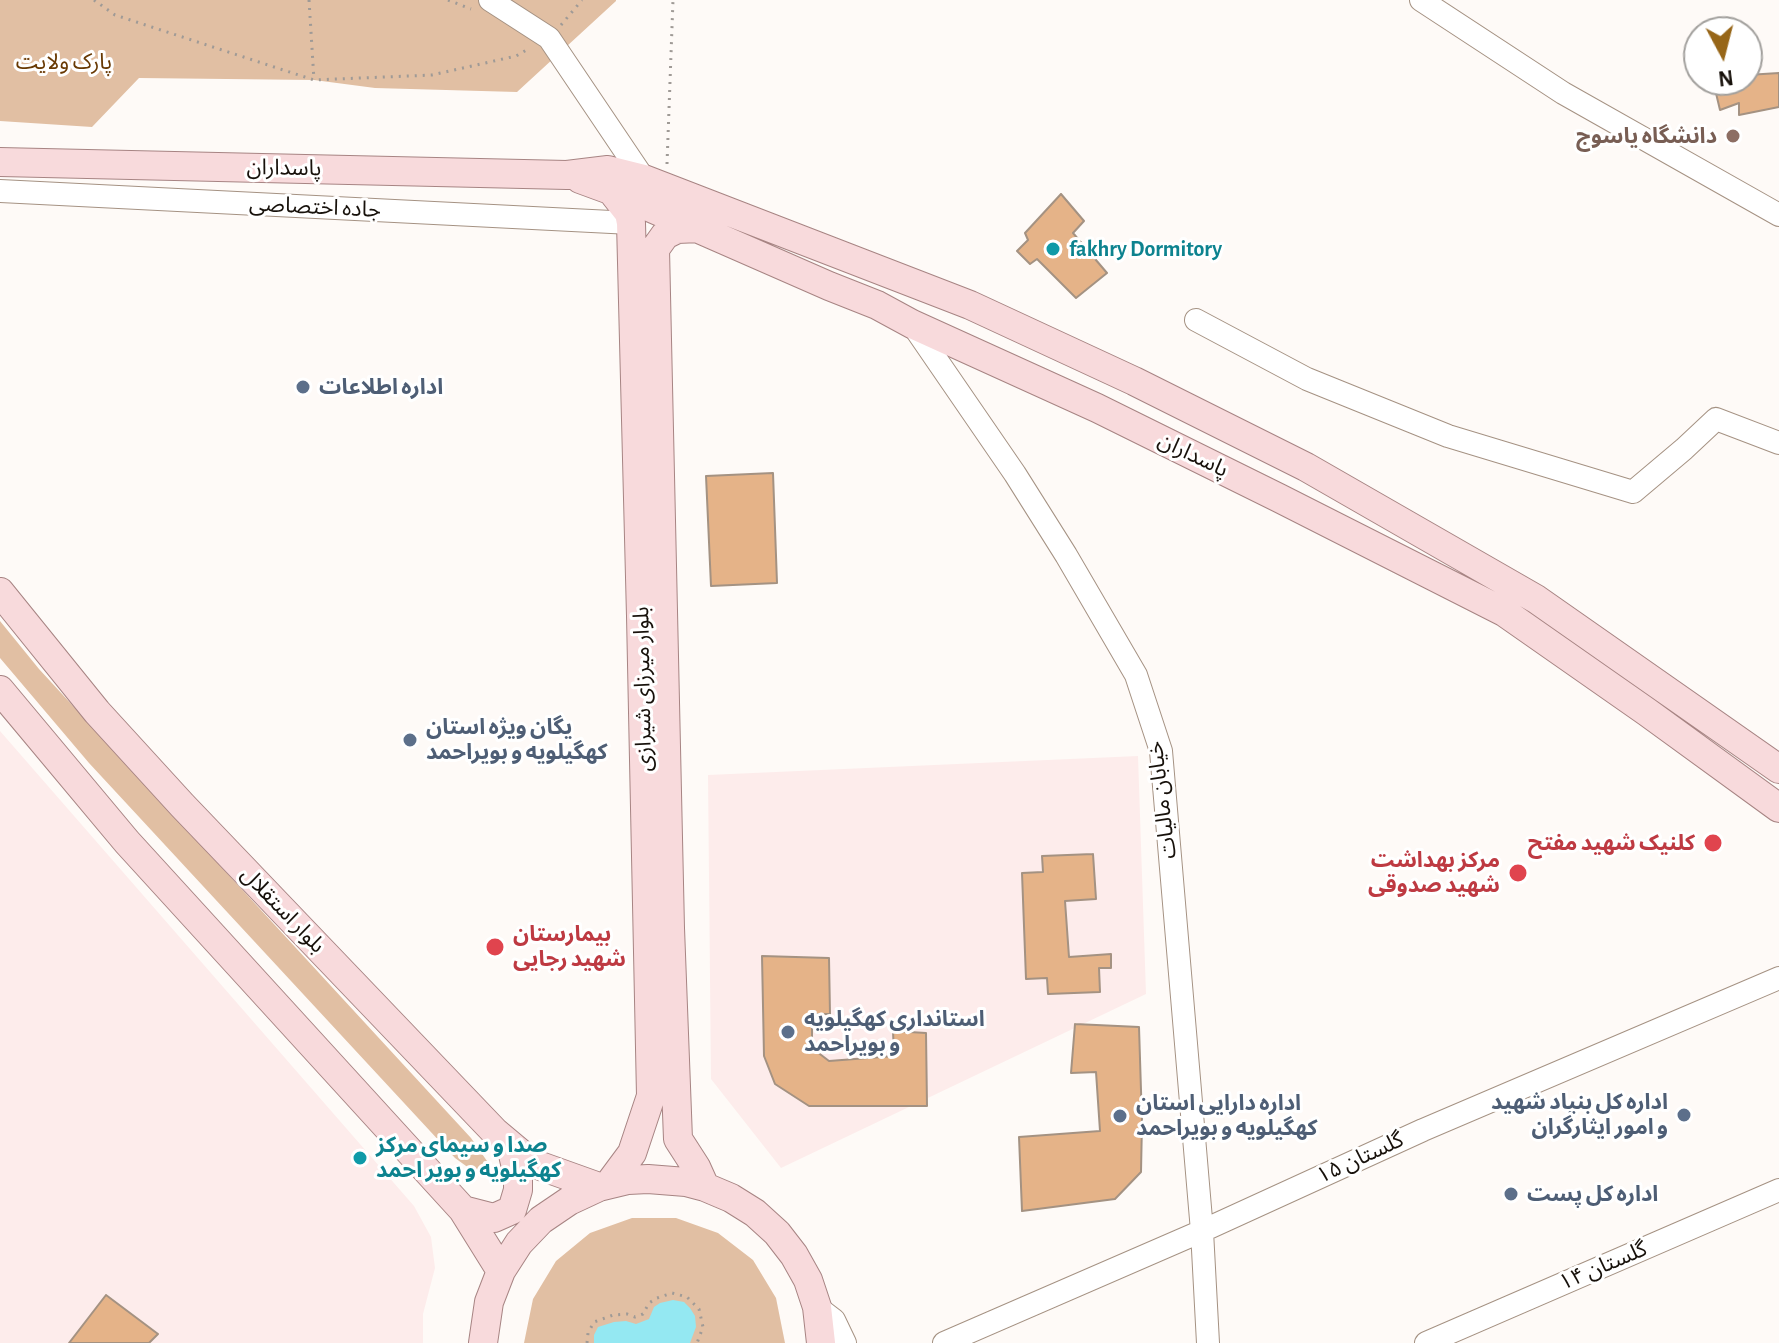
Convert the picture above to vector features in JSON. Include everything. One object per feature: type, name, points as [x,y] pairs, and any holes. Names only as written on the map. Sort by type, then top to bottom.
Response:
[{"type":"main road","name":"پاسداران","points":[[0,162],[567,175],[608,170],[655,183],[970,305],[1134,381],[1306,467],[1536,599],[1779,769]]},
{"type":"main road","name":"پاسداران","points":[[567,175],[610,190],[877,305],[1111,415],[1504,612],[1779,808]]},
{"type":"main road","points":[[610,190],[629,213],[631,223]]},
{"type":"main road","name":"بلوار میرزای شیرازی","points":[[604,1186],[632,1153],[651,1096],[631,223]]},
{"type":"main road","name":"بلوار میرزای شیرازی","points":[[700,228],[677,229],[665,235],[655,249],[670,928],[678,1139],[705,1187]]},
{"type":"main road","points":[[816,280],[832,280],[837,273],[838,261],[828,249]]},
{"type":"main road","points":[[877,305],[871,294],[873,285],[880,279],[898,278]]},
{"type":"main road","name":"بلوار استقلال","points":[[0,592],[97,712],[182,805],[495,1132],[532,1163],[604,1186]]},
{"type":"main road","points":[[0,690],[127,842],[463,1210],[501,1271]]},
{"type":"main road","points":[[632,1153],[641,1161],[655,1166],[668,1164],[675,1153],[678,1139]]},
{"type":"main road","points":[[463,1210],[494,1218],[512,1210],[518,1190],[518,1176],[511,1146]]},
{"type":"main road","points":[[483,1343],[489,1302],[501,1271],[519,1243],[541,1220],[569,1201],[604,1186],[648,1179],[705,1187],[755,1213],[777,1233],[808,1280],[817,1307],[821,1343]]},
{"type":"street","points":[[490,0],[549,38],[655,183]]},
{"type":"street","points":[[1421,0],[1563,93],[1779,215]]},
{"type":"street","name":"جاده اختصاصی","points":[[0,191],[631,223]]},
{"type":"street","points":[[1196,320],[1307,379],[1448,436],[1633,492],[1716,419],[1779,443]]},
{"type":"street","name":"خیابان مالیات","points":[[912,324],[1015,474],[1136,675],[1161,751],[1202,1231],[1208,1343]]},
{"type":"street","name":"گلستان ۱۵","points":[[944,1343],[1202,1231],[1423,1130],[1779,978]]},
{"type":"street","name":"گلستان ۱۴","points":[[1426,1343],[1779,1190]]},
{"type":"street","points":[[817,1307],[834,1320],[845,1343]]},
{"type":"path","points":[[94,0],[115,15],[314,80],[432,75],[516,56],[549,38],[582,0]]},
{"type":"path","points":[[309,0],[314,80]]},
{"type":"path","points":[[655,183],[673,0]]},
{"type":"path","points":[[587,1343],[594,1322],[613,1315],[635,1317],[643,1314],[649,1303],[672,1293],[687,1297],[699,1309],[703,1327],[697,1343]]},
{"type":"shaded area","points":[[0,731],[414,1206],[431,1237],[435,1268],[423,1314],[423,1343],[0,1343]]},
{"type":"shaded area","points":[[1138,756],[1146,994],[781,1168],[711,1079],[708,775]]},
{"type":"green space","name":"پارک ولایت","points":[[0,0],[616,1],[517,92],[375,88],[314,80],[139,78],[92,127],[0,121]]},
{"type":"green space","points":[[0,621],[39,669],[471,1138],[487,1161],[486,1167],[473,1171],[455,1158],[89,763],[0,658]]},
{"type":"green space","points":[[632,1218],[676,1218],[718,1233],[753,1260],[776,1298],[785,1343],[524,1343],[533,1299],[556,1261],[590,1233]]},
{"type":"water","points":[[673,1300],[684,1302],[695,1316],[696,1327],[690,1343],[594,1343],[598,1327],[626,1321],[636,1324],[649,1319],[654,1307],[660,1303]]},
{"type":"building","points":[[1779,73],[1779,107],[1739,115],[1739,103],[1720,110],[1717,96],[1763,96],[1763,74]]},
{"type":"building","name":"fakhry Dormitory","points":[[1061,194],[1084,221],[1073,233],[1107,273],[1076,298],[1037,259],[1030,264],[1017,251],[1028,240],[1025,233]]},
{"type":"building","points":[[773,473],[777,583],[711,586],[706,476]]},
{"type":"building","points":[[1093,854],[1096,899],[1065,901],[1069,957],[1111,954],[1111,968],[1099,968],[1100,992],[1048,994],[1047,978],[1026,979],[1022,873],[1043,872],[1042,856]]},
{"type":"building","name":"استانداری کهگیلویه و بویراحمد","points":[[762,956],[829,958],[830,1014],[812,1014],[812,1048],[829,1061],[894,1056],[893,1031],[926,1033],[927,1106],[809,1106],[775,1084],[764,1056]]},
{"type":"building","name":"اداره دارایی استان کهگیلویه و بویراحمد","points":[[1075,1024],[1139,1027],[1141,1172],[1115,1199],[1022,1211],[1019,1137],[1100,1131],[1096,1072],[1071,1073]]},
{"type":"building","points":[[106,1295],[158,1334],[149,1343],[69,1343]]},
{"type":"place","name":"دانشگاه یاسوج","points":[[1733,136]]},
{"type":"place","name":"fakhry Dormitory","points":[[1053,249]]},
{"type":"place","name":"اداره اطلاعات","points":[[303,387]]},
{"type":"place","name":"یگان ویژه استان کهگیلویه و بویراحمد","points":[[410,740]]},
{"type":"place","name":"کلنیک شهید مفتح","points":[[1713,843]]},
{"type":"place","name":"مرکز بهداشت شهید صدوقی","points":[[1518,873]]},
{"type":"place","name":"بیمارستان شهید رجایی","points":[[495,947]]},
{"type":"place","name":"استانداری کهگیلویه و بویراحمد","points":[[788,1032]]},
{"type":"place","name":"اداره کل بنیاد شهید و امور ایثارگران","points":[[1684,1115]]},
{"type":"place","name":"اداره دارایی استان کهگیلویه و بویراحمد","points":[[1120,1116]]},
{"type":"place","name":"صدا و سیمای مرکز کهگیلویه و بویر احمد","points":[[360,1158]]},
{"type":"place","name":"اداره کل پست","points":[[1511,1194]]}]
